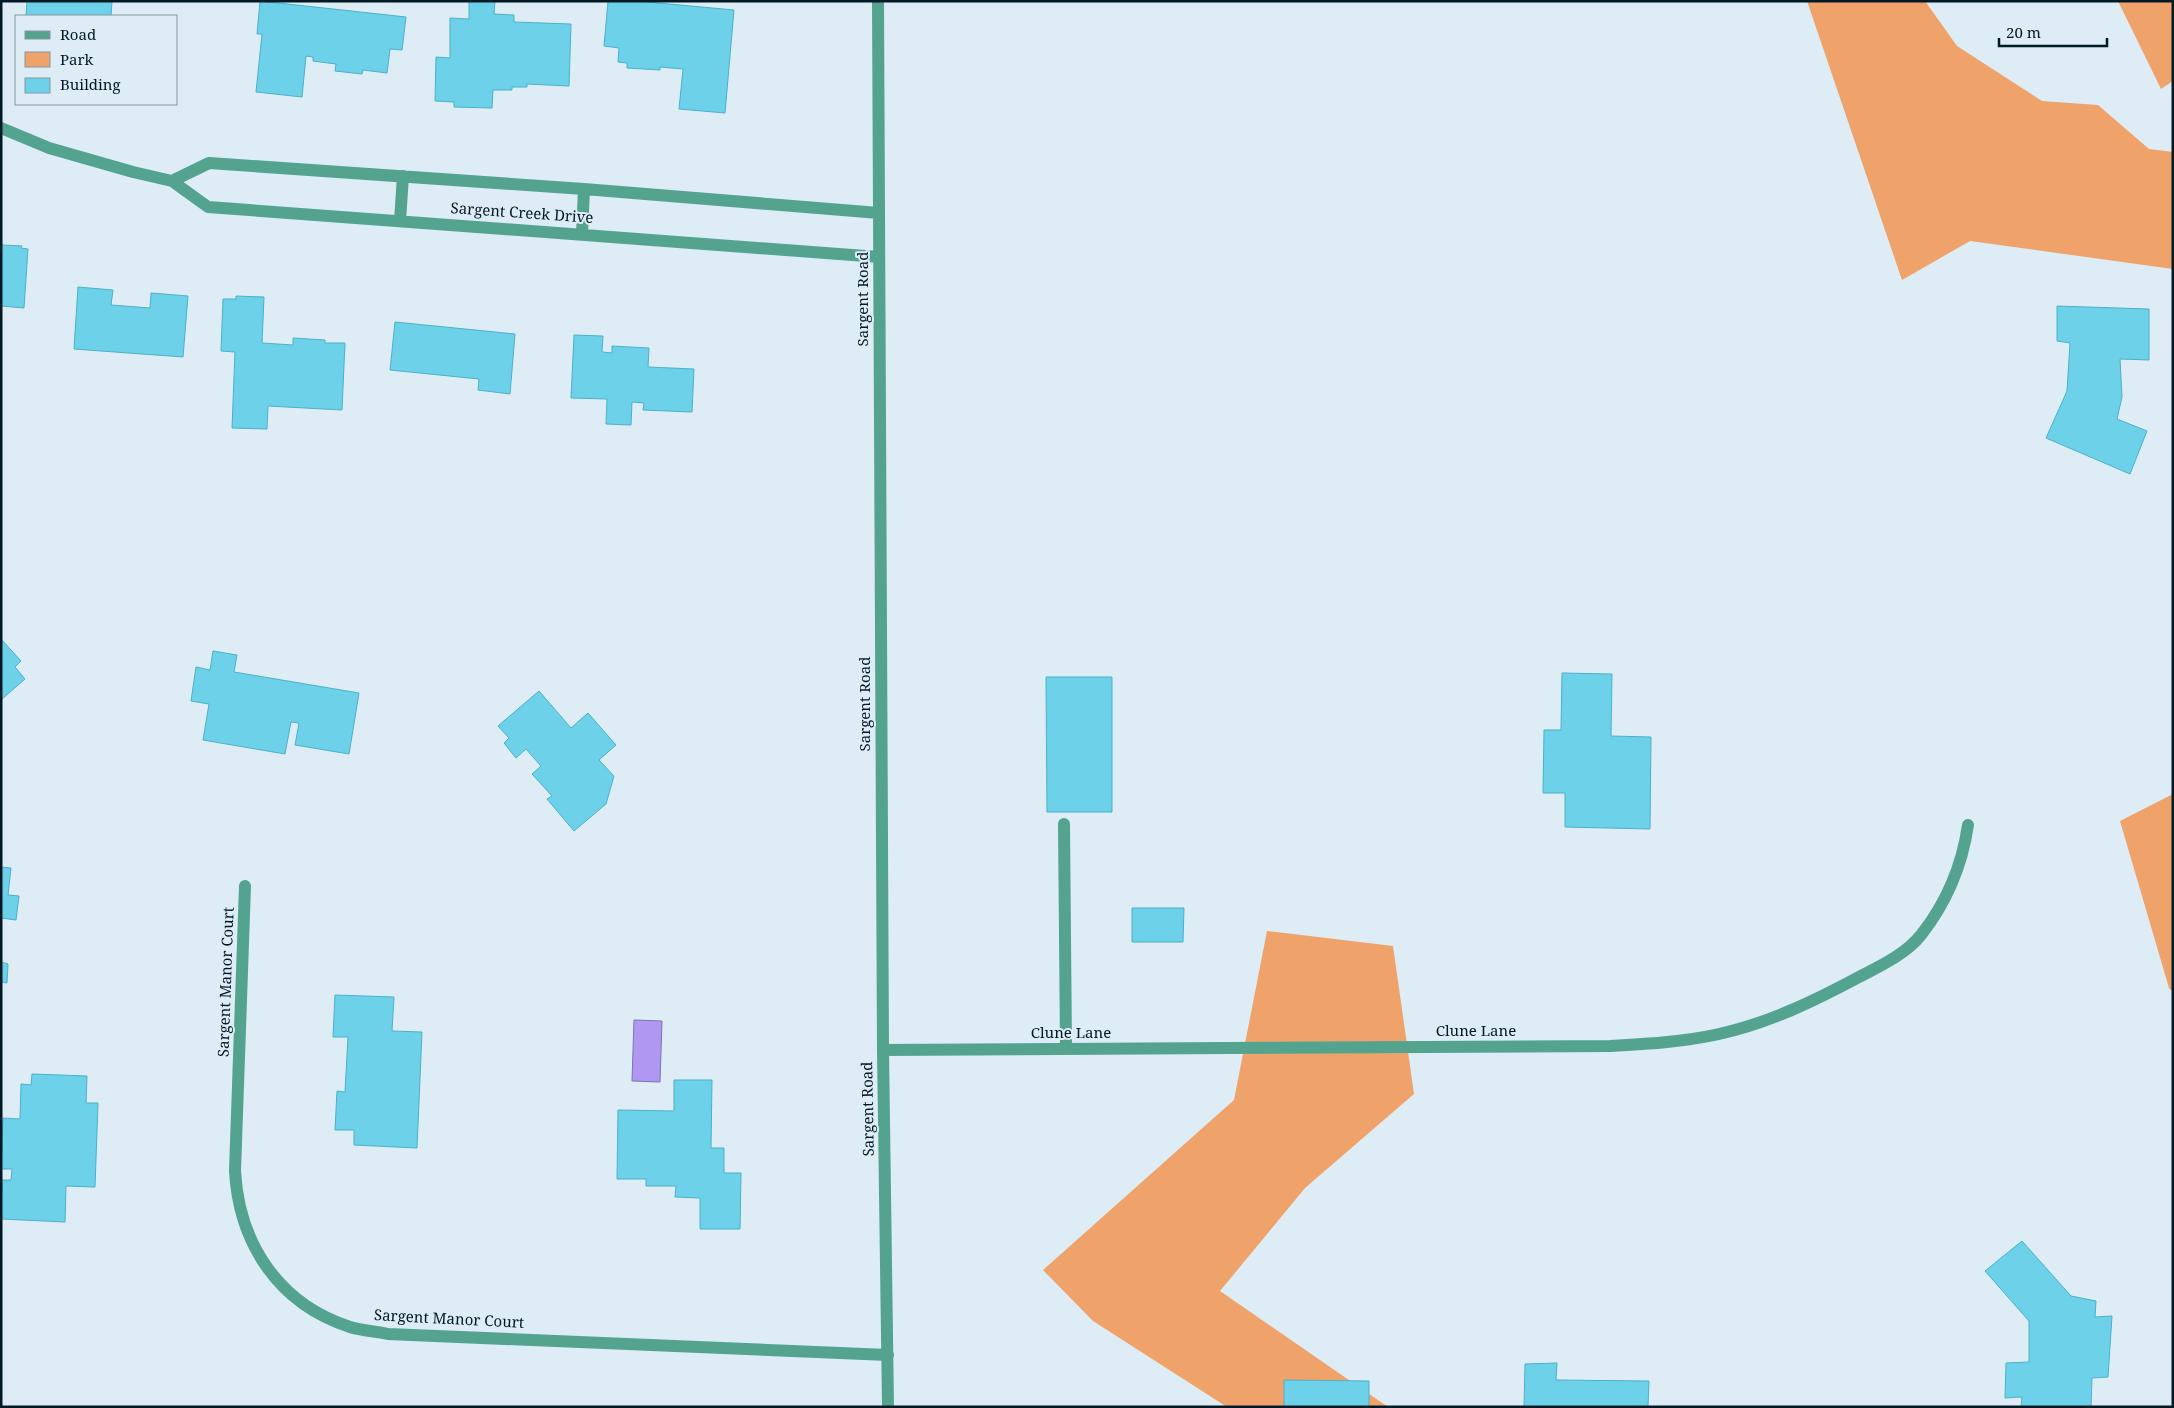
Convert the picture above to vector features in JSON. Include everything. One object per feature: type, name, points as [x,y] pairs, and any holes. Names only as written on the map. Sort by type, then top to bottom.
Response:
[{"type":"street","name":"Sargent Road","points":[[878,1],[883,1050],[888,1407]]},
{"type":"street","name":"Sargent Creek Drive","points":[[1,128],[49,148],[172,181],[208,207],[879,257]]},
{"type":"street","name":"Sargent Creek Drive","points":[[172,181],[209,163],[584,189],[879,213]]},
{"type":"street","points":[[400,221],[403,176]]},
{"type":"street","points":[[582,234],[584,189]]},
{"type":"street","points":[[1064,824],[1066,1049]]},
{"type":"street","name":"Clune Lane","points":[[883,1050],[1610,1046],[1666,1043],[1720,1034],[1769,1019],[1814,1001],[1902,952],[1920,936],[1944,902],[1962,857],[1968,825]]},
{"type":"street","name":"Sargent Manor Court","points":[[245,886],[235,1170],[238,1200],[244,1225],[267,1269],[314,1312],[350,1327],[388,1334],[888,1355]]},
{"type":"green space","points":[[1807,1],[1925,1],[1957,46],[2042,101],[2098,105],[2149,149],[2173,152],[2173,269],[1970,241],[1902,280]]},
{"type":"green space","points":[[2118,1],[2173,1],[2173,81],[2161,89]]},
{"type":"green space","points":[[2173,794],[2173,992],[2169,988],[2120,821]]},
{"type":"green space","points":[[1267,931],[1393,946],[1414,1094],[1305,1188],[1220,1291],[1388,1407],[1227,1407],[1093,1321],[1043,1270],[1234,1100]]},
{"type":"shaded area","points":[[634,1020],[662,1021],[660,1082],[632,1081]]},
{"type":"building","points":[[27,1],[112,1],[111,15],[26,15]]},
{"type":"building","points":[[260,1],[406,17],[402,50],[390,49],[387,73],[363,70],[362,74],[335,71],[336,64],[313,61],[313,57],[306,56],[302,97],[256,92],[262,34],[257,34]]},
{"type":"building","points":[[469,1],[495,1],[494,14],[514,15],[514,22],[571,24],[569,86],[527,84],[527,87],[512,87],[512,90],[493,90],[492,108],[454,107],[454,102],[435,101],[436,57],[450,58],[450,18],[469,19]]},
{"type":"building","points":[[608,1],[637,1],[734,10],[725,113],[679,109],[683,69],[660,67],[660,70],[627,68],[627,63],[618,62],[619,48],[604,46]]},
{"type":"building","points":[[1,240],[2,245],[22,246],[21,248],[28,249],[24,308],[1,306]]},
{"type":"building","points":[[78,287],[113,290],[111,305],[150,308],[151,293],[188,296],[183,357],[74,349]]},
{"type":"building","points":[[236,296],[264,297],[262,343],[293,345],[293,338],[325,340],[325,343],[345,343],[342,410],[268,406],[267,429],[232,428],[235,352],[221,351],[223,299],[236,299]]},
{"type":"building","points":[[2057,306],[2149,309],[2149,360],[2120,359],[2122,397],[2117,419],[2147,431],[2130,474],[2046,438],[2067,391],[2070,343],[2057,341]]},
{"type":"building","points":[[395,322],[515,334],[510,394],[478,390],[479,379],[390,370]]},
{"type":"building","points":[[574,335],[603,336],[602,352],[612,353],[612,346],[649,348],[648,367],[694,369],[692,412],[643,410],[644,403],[632,402],[631,425],[606,424],[607,399],[571,398]]},
{"type":"building","points":[[1,639],[21,661],[15,667],[25,679],[1,700]]},
{"type":"building","points":[[213,651],[237,655],[234,672],[359,693],[349,754],[295,745],[299,723],[291,722],[285,754],[203,740],[209,704],[191,701],[196,667],[210,670]]},
{"type":"building","points":[[1562,673],[1612,674],[1611,736],[1651,737],[1650,829],[1565,827],[1565,793],[1543,793],[1544,730],[1561,730]]},
{"type":"building","points":[[1046,677],[1112,677],[1112,812],[1047,812]]},
{"type":"building","points":[[539,691],[571,728],[588,713],[616,745],[599,760],[614,776],[606,804],[574,831],[547,799],[552,796],[532,774],[541,766],[526,749],[516,758],[504,743],[509,738],[498,726]]},
{"type":"building","points":[[1,867],[11,868],[8,895],[19,896],[16,920],[1,918]]},
{"type":"building","points":[[1132,908],[1184,908],[1183,942],[1132,942]]},
{"type":"building","points":[[1,962],[8,964],[7,983],[1,982]]},
{"type":"building","points":[[335,995],[394,997],[392,1031],[422,1032],[417,1148],[354,1145],[354,1130],[335,1130],[337,1091],[345,1092],[348,1037],[333,1037]]},
{"type":"building","points":[[32,1074],[87,1076],[86,1103],[98,1103],[95,1187],[66,1186],[65,1222],[1,1219],[2,1180],[11,1180],[12,1169],[1,1169],[3,1118],[20,1119],[21,1084],[31,1085]]},
{"type":"building","points":[[674,1080],[712,1080],[711,1148],[724,1148],[724,1173],[741,1173],[740,1229],[700,1229],[700,1198],[675,1197],[676,1186],[646,1186],[646,1179],[617,1179],[618,1110],[674,1111]]},
{"type":"building","points":[[2022,1241],[2071,1296],[2096,1301],[2095,1317],[2112,1316],[2108,1377],[2092,1378],[2091,1407],[2021,1407],[2022,1397],[2005,1398],[2006,1363],[2029,1362],[2029,1321],[1985,1271]]},
{"type":"building","points":[[1557,1363],[1556,1380],[1649,1381],[1648,1407],[1524,1407],[1525,1364]]},
{"type":"building","points":[[1284,1380],[1369,1381],[1369,1407],[1284,1407]]}]
